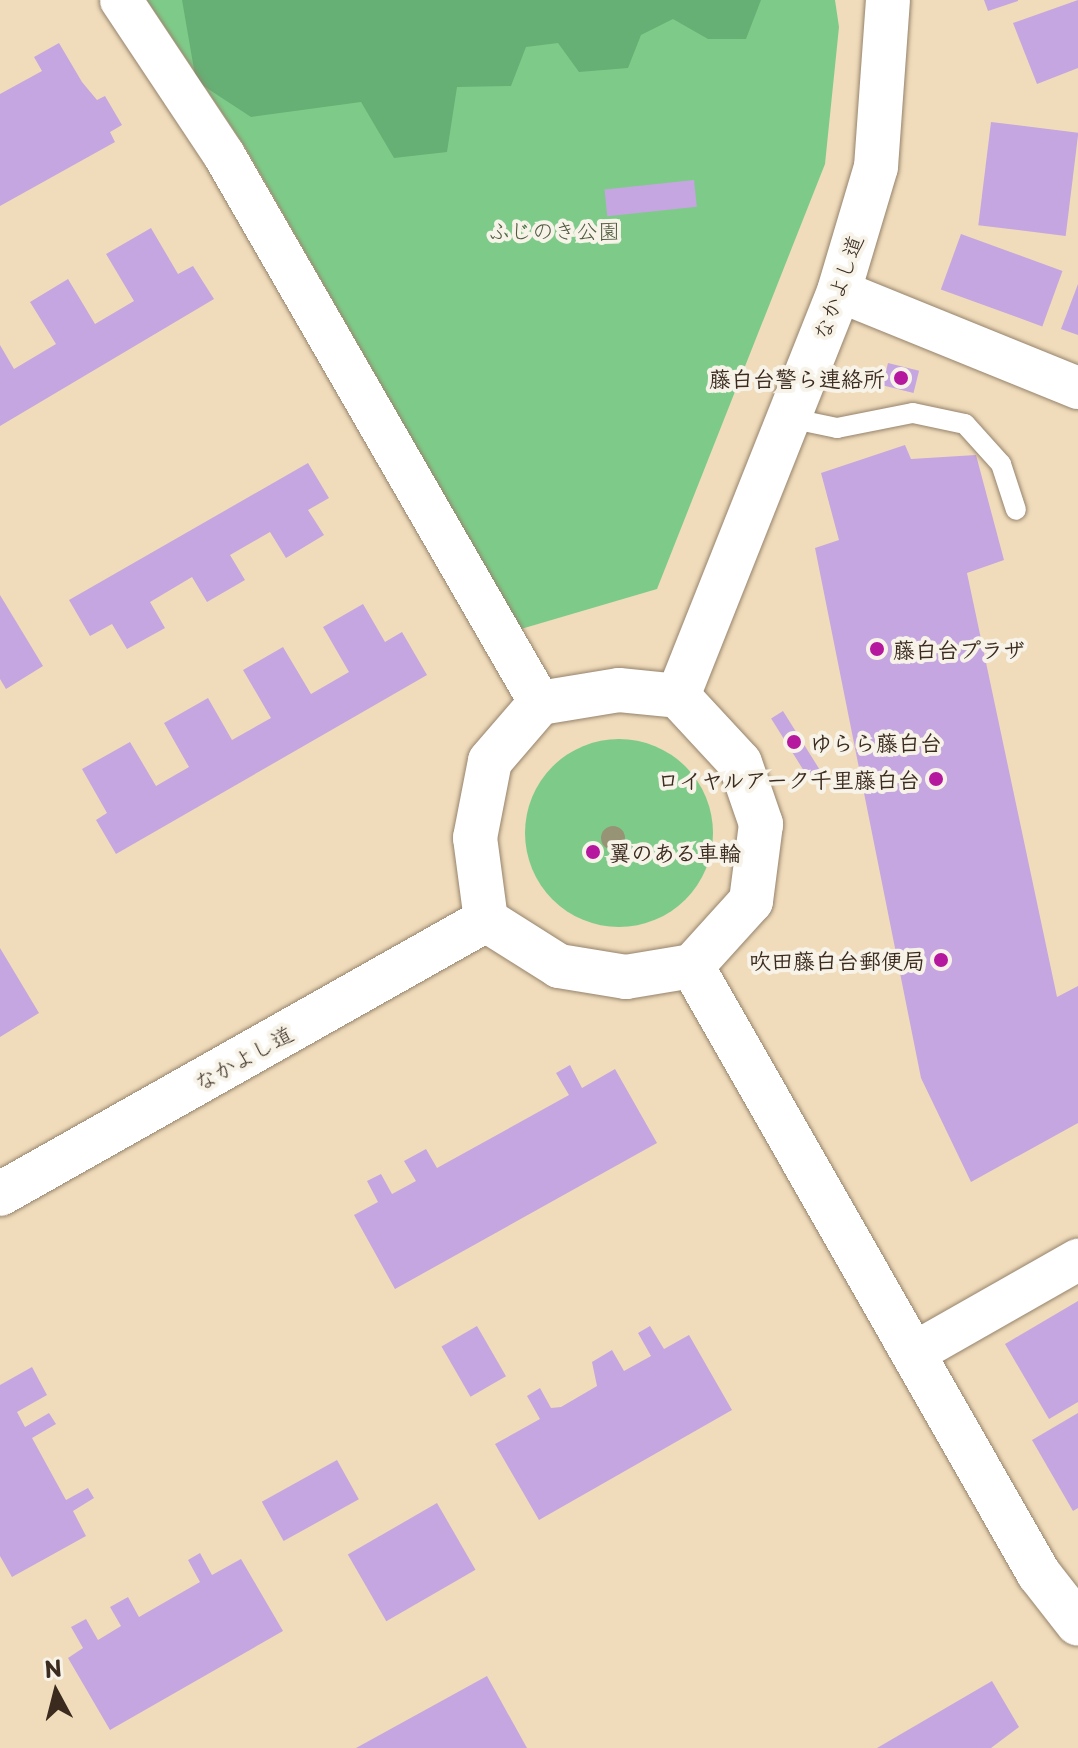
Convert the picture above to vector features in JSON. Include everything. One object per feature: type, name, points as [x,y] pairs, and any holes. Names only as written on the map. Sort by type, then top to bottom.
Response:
[{"type":"street","points":[[121,0],[224,155],[540,703]]},
{"type":"street","name":"なかよし道","points":[[678,696],[839,291],[876,167],[891,29],[888,0]]},
{"type":"street","points":[[839,291],[1078,388]]},
{"type":"street","points":[[619,690],[678,696],[740,763],[761,824],[751,901],[692,966],[626,977],[559,966],[486,920],[475,838],[490,761],[540,703],[619,690]]},
{"type":"street","name":"なかよし道","points":[[0,1194],[486,920]]},
{"type":"street","points":[[692,966],[1039,1574],[1078,1624]]},
{"type":"street","points":[[914,1353],[1078,1260]]},
{"type":"lane","points":[[789,418],[837,428],[913,413],[965,424],[1001,464],[1016,510]]},
{"type":"green space","name":"ふじのき公園","points":[[147,0],[835,0],[839,27],[825,164],[657,589],[521,629],[245,147]]},
{"type":"green space","points":[[182,0],[761,0],[746,39],[708,39],[673,19],[641,35],[628,68],[579,72],[558,43],[526,47],[511,86],[457,87],[447,152],[394,158],[361,102],[251,117],[196,81]]},
{"type":"green space","points":[[619,739],[637,740],[655,746],[686,766],[706,797],[712,815],[712,851],[706,869],[686,900],[655,920],[637,926],[619,927],[601,926],[583,920],[552,900],[532,869],[526,851],[525,833],[526,815],[532,797],[552,766],[583,746],[601,740]]},
{"type":"building","points":[[984,0],[1018,0],[1018,1],[988,11]]},
{"type":"building","points":[[1078,0],[1078,68],[1037,84],[1013,23]]},
{"type":"building","points":[[59,43],[82,82],[97,100],[105,96],[122,125],[110,132],[115,142],[0,206],[0,94],[42,71],[34,57]]},
{"type":"building","points":[[991,122],[1078,133],[1066,236],[978,225]]},
{"type":"building","points":[[694,180],[697,207],[607,216],[604,189]]},
{"type":"building","points":[[151,228],[178,274],[193,266],[214,299],[0,426],[0,345],[14,369],[56,344],[30,302],[68,279],[95,324],[134,301],[106,254]]},
{"type":"building","points":[[961,234],[1062,271],[1042,326],[941,289]]},
{"type":"building","points":[[1078,284],[1078,335],[1061,329]]},
{"type":"building","name":"藤白台警ら連絡所","points":[[888,363],[919,371],[913,393],[882,385]]},
{"type":"building","name":"ロイヤルアーク千里藤白台","points":[[905,445],[911,459],[976,455],[1004,560],[967,573],[1057,997],[1078,986],[1078,1123],[971,1182],[921,1078],[815,548],[839,540],[821,473]]},
{"type":"building","points":[[308,463],[329,498],[308,510],[324,535],[286,558],[270,532],[230,555],[245,580],[207,602],[192,577],[150,602],[165,628],[127,649],[112,624],[90,636],[69,600]]},
{"type":"building","points":[[0,595],[43,666],[6,689],[0,679]]},
{"type":"building","points":[[363,604],[385,642],[402,632],[427,675],[116,854],[96,820],[107,813],[82,769],[130,742],[156,786],[189,767],[164,723],[208,698],[232,740],[271,718],[243,670],[283,647],[311,694],[349,672],[323,627]]},
{"type":"building","points":[[783,711],[820,770],[808,778],[771,718]]},
{"type":"building","points":[[0,948],[39,1013],[0,1037]]},
{"type":"building","points":[[570,1065],[582,1088],[615,1069],[657,1143],[395,1289],[354,1215],[378,1202],[367,1181],[381,1174],[392,1194],[416,1181],[404,1161],[426,1149],[437,1168],[569,1095],[556,1073]]},
{"type":"building","points":[[1078,1301],[1078,1402],[1049,1419],[1005,1344]]},
{"type":"building","points":[[477,1326],[506,1376],[470,1397],[441,1346]]},
{"type":"building","points":[[650,1326],[664,1349],[689,1335],[732,1410],[539,1520],[495,1444],[540,1419],[527,1396],[540,1388],[551,1408],[561,1407],[597,1386],[592,1362],[612,1350],[624,1371],[651,1356],[638,1333]]},
{"type":"building","points":[[32,1367],[47,1395],[17,1412],[25,1427],[49,1413],[56,1424],[32,1438],[66,1500],[88,1488],[94,1498],[73,1511],[86,1536],[12,1577],[0,1556],[0,1385]]},
{"type":"building","points":[[1078,1413],[1078,1508],[1073,1511],[1032,1440]]},
{"type":"building","points":[[337,1460],[359,1499],[284,1541],[262,1502]]},
{"type":"building","points":[[437,1503],[476,1570],[386,1621],[348,1554]]},
{"type":"building","points":[[200,1553],[212,1575],[241,1559],[283,1631],[110,1730],[68,1658],[83,1648],[71,1627],[86,1619],[98,1640],[121,1626],[110,1607],[128,1597],[139,1617],[200,1582],[188,1560]]},
{"type":"building","points":[[487,1676],[527,1748],[356,1748]]},
{"type":"building","points":[[992,1681],[1019,1727],[991,1748],[877,1748]]},
{"type":"place","name":"藤白台警ら連絡所","points":[[901,378]]},
{"type":"place","name":"藤白台プラザ","points":[[877,649]]},
{"type":"place","name":"ゆらら藤白台","points":[[794,742]]},
{"type":"place","name":"ロイヤルアーク千里藤白台","points":[[936,779]]},
{"type":"place","name":"翼のある車輪","points":[[593,852]]},
{"type":"place","name":"吹田藤白台郵便局","points":[[941,960]]}]
